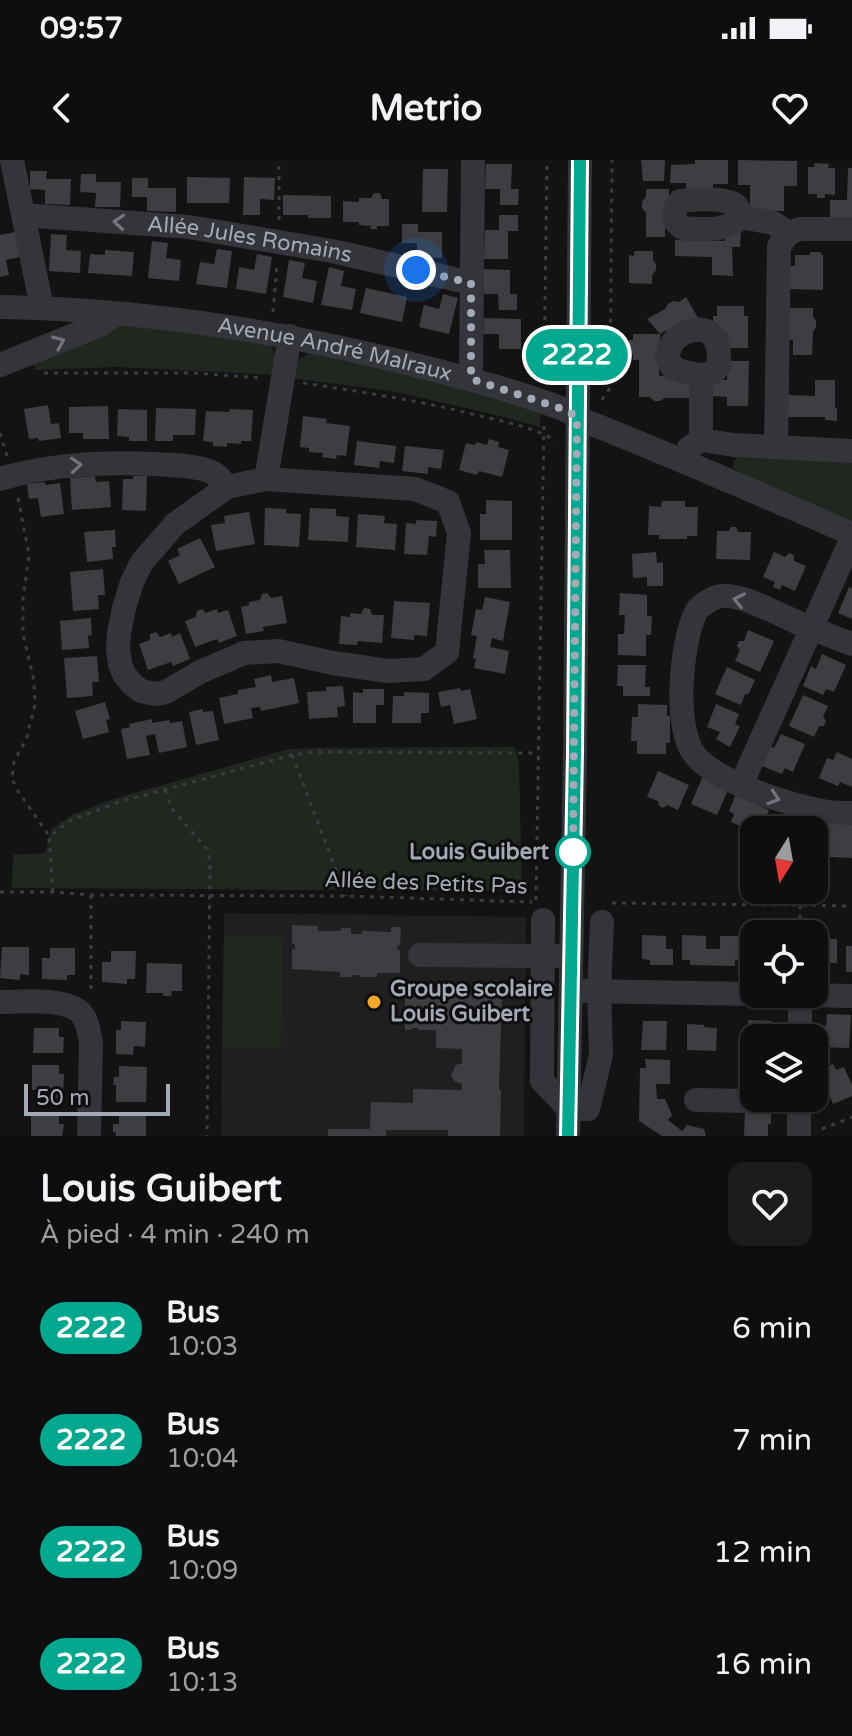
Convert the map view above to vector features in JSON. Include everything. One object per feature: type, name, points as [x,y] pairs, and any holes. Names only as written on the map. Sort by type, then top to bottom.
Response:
[{"type":"street","points":[[12,160],[42,308]]},
{"type":"street","points":[[471,379],[473,160]]},
{"type":"street","points":[[568,1136],[580,160]]},
{"type":"street","name":"Allée Jules Romains","points":[[23,215],[189,227],[332,251],[471,283]]},
{"type":"street","points":[[741,217],[773,223],[789,233]]},
{"type":"street","points":[[776,446],[779,246],[789,233],[800,229],[852,229]]},
{"type":"street","name":"Avenue André Malraux","points":[[0,307],[42,308],[221,325],[342,347],[471,379],[566,410],[852,536]]},
{"type":"street","points":[[0,365],[102,324],[115,314]]},
{"type":"street","points":[[266,479],[290,336]]},
{"type":"street","points":[[701,375],[701,440]]},
{"type":"street","points":[[683,460],[687,450],[701,440],[734,445],[852,451]]},
{"type":"street","points":[[724,479],[725,460],[734,445]]},
{"type":"street","points":[[6,477],[67,465],[169,465],[208,470],[227,487]]},
{"type":"street","points":[[266,479],[415,489],[448,502],[459,533],[447,652],[424,669],[388,671],[278,651],[244,653],[200,672],[166,692],[141,691],[124,674],[118,649],[124,608],[132,582],[142,562],[175,524],[227,487],[266,479]]},
{"type":"street","points":[[741,785],[852,536]]},
{"type":"street","points":[[852,644],[745,600],[719,596],[697,609],[686,640],[680,686],[692,752],[705,766],[772,798],[825,812],[852,813]]},
{"type":"street","points":[[539,911],[544,956],[542,1081],[569,1109],[588,1109],[601,1055],[599,991],[602,922]]},
{"type":"street","points":[[420,955],[572,956]]},
{"type":"street","points":[[571,990],[740,994]]},
{"type":"street","points":[[828,996],[852,996]]},
{"type":"street","points":[[0,1002],[60,1003],[81,1013],[89,1028],[91,1043],[89,1136]]},
{"type":"street","points":[[696,1100],[740,1100]]},
{"type":"street","points":[[802,1112],[808,1134]]},
{"type":"path","points":[[539,911],[538,753],[547,160]]},
{"type":"path","points":[[602,400],[610,388],[612,160]]},
{"type":"path","points":[[0,433],[6,477],[29,554],[23,599],[23,634],[34,681],[35,705],[26,740],[14,761],[12,779],[49,837],[53,892]]},
{"type":"path","points":[[49,837],[71,820],[119,802],[292,755],[312,752],[538,753]]},
{"type":"path","points":[[292,755],[346,896]]},
{"type":"path","points":[[165,790],[172,809],[207,849],[210,862],[207,1136]]},
{"type":"path","name":"Allée des Petits Pas","points":[[0,892],[346,896],[539,911]]},
{"type":"path","points":[[81,1013],[91,1003],[91,895]]},
{"type":"path","points":[[572,903],[852,906]]},
{"type":"path","points":[[800,905],[800,920]]},
{"type":"path","points":[[808,1134],[852,1117]]},
{"type":"shaded area","points":[[123,323],[271,344],[277,362],[275,375],[117,367],[35,370],[33,360]]},
{"type":"shaded area","points":[[312,351],[373,364],[540,411],[540,427],[396,392],[291,378],[295,362]]},
{"type":"shaded area","points":[[737,457],[852,458],[852,521],[747,477],[733,468]]},
{"type":"shaded area","points":[[515,747],[519,765],[522,891],[12,888],[13,855],[45,853],[51,829],[72,815],[113,799],[289,749]]},
{"type":"shaded area","name":"Groupe scolaire Louis Guibert","points":[[224,913],[526,917],[524,1136],[221,1136]]},
{"type":"shaded area","points":[[224,935],[283,936],[281,1049],[222,1048]]},
{"type":"building","points":[[641,160],[665,160],[664,181],[643,181]]},
{"type":"building","points":[[695,160],[728,160],[728,184],[713,184],[713,191],[686,191],[686,183],[670,183],[671,165],[695,164]]},
{"type":"building","points":[[738,160],[797,161],[797,186],[784,186],[784,211],[750,211],[750,185],[738,185]]},
{"type":"building","points":[[815,163],[829,164],[828,168],[835,168],[835,195],[825,194],[825,198],[817,198],[817,194],[808,194],[808,167],[814,167]]},
{"type":"building","points":[[486,164],[512,164],[511,189],[519,189],[518,205],[500,205],[500,189],[485,189]]},
{"type":"building","points":[[848,168],[852,168],[852,219],[830,218],[830,200],[847,200]]},
{"type":"building","points":[[423,169],[448,169],[447,212],[422,212]]},
{"type":"building","points":[[30,171],[47,171],[46,179],[71,179],[70,205],[45,204],[45,190],[30,189]]},
{"type":"building","points":[[81,174],[96,174],[96,182],[121,182],[120,207],[95,207],[96,193],[80,192]]},
{"type":"building","points":[[187,177],[230,178],[229,203],[187,203]]},
{"type":"building","points":[[244,177],[275,178],[274,200],[260,199],[260,215],[243,215]]},
{"type":"building","points":[[132,178],[148,178],[148,188],[176,188],[176,212],[147,211],[147,197],[132,197]]},
{"type":"building","points":[[646,189],[669,189],[665,237],[646,237],[646,213],[642,202]]},
{"type":"building","points":[[374,193],[380,193],[382,199],[389,199],[389,226],[370,229],[371,226],[359,225],[359,222],[343,222],[343,201],[359,202],[359,198],[371,198]]},
{"type":"building","points":[[283,195],[331,196],[331,218],[283,215]]},
{"type":"building","points":[[499,215],[518,215],[518,231],[508,231],[508,259],[484,259],[485,230],[499,230]]},
{"type":"building","points":[[402,224],[418,224],[418,232],[442,232],[442,258],[417,257],[417,243],[402,243]]},
{"type":"building","points":[[15,232],[20,257],[6,260],[9,275],[0,277],[0,235]]},
{"type":"building","points":[[725,232],[741,232],[740,247],[732,247],[733,276],[712,275],[712,257],[675,256],[675,240],[725,241]]},
{"type":"building","points":[[51,234],[67,235],[66,250],[81,251],[80,273],[49,271]]},
{"type":"building","points":[[152,241],[168,243],[166,258],[181,260],[179,281],[148,278]]},
{"type":"building","points":[[217,249],[232,251],[227,288],[196,284],[200,262],[214,264]]},
{"type":"building","points":[[105,250],[134,252],[132,276],[88,273],[90,254],[105,255]]},
{"type":"building","points":[[634,251],[653,251],[656,270],[652,275],[652,284],[629,283],[629,255],[634,256]]},
{"type":"building","points":[[810,252],[821,252],[823,255],[823,290],[789,289],[790,266],[795,266],[795,255],[810,255]]},
{"type":"building","points":[[257,254],[272,257],[266,294],[236,289],[239,267],[254,270]]},
{"type":"building","points":[[289,260],[305,263],[302,278],[317,281],[313,303],[283,297]]},
{"type":"building","points":[[329,267],[344,271],[341,286],[356,289],[352,310],[321,305]]},
{"type":"building","points":[[484,269],[510,270],[510,294],[517,294],[517,310],[499,310],[498,294],[484,294]]},
{"type":"building","points":[[366,288],[407,297],[402,322],[360,313]]},
{"type":"building","points":[[443,294],[458,298],[449,334],[419,327],[424,305],[439,309]]},
{"type":"building","points":[[686,297],[698,318],[669,334],[667,330],[660,334],[647,319],[673,301],[679,302]]},
{"type":"building","points":[[717,306],[744,306],[744,316],[748,316],[748,348],[727,348],[727,333],[717,333],[717,323],[713,323]]},
{"type":"building","points":[[789,308],[813,308],[816,327],[812,355],[793,355],[793,340],[789,340]]},
{"type":"building","points":[[484,318],[521,319],[521,349],[499,349],[499,334],[483,334]]},
{"type":"building","points":[[633,334],[660,334],[659,376],[691,379],[691,398],[654,401],[650,397],[639,397],[639,360],[633,360],[633,354],[629,354],[629,340],[633,340]]},
{"type":"building","points":[[728,361],[749,361],[748,406],[727,406],[727,397],[712,396],[712,380],[727,380]]},
{"type":"building","points":[[815,380],[835,380],[837,421],[825,420],[825,417],[788,417],[788,395],[815,396]]},
{"type":"building","points":[[48,405],[51,424],[59,423],[61,438],[29,439],[24,409]]},
{"type":"building","points":[[108,406],[109,439],[83,439],[83,433],[69,433],[69,407]]},
{"type":"building","points":[[156,408],[196,409],[195,435],[173,435],[173,441],[155,441]]},
{"type":"building","points":[[118,409],[147,410],[147,441],[129,441],[129,437],[117,436]]},
{"type":"building","points":[[230,409],[253,410],[251,441],[227,443],[227,447],[213,446],[213,442],[203,441],[206,411],[229,412]]},
{"type":"building","points":[[303,416],[350,426],[346,456],[337,455],[336,459],[322,457],[323,453],[309,452],[309,448],[300,447]]},
{"type":"building","points":[[489,439],[499,442],[498,447],[509,450],[502,477],[459,470],[466,443],[487,445]]},
{"type":"building","points":[[357,441],[396,446],[394,463],[380,461],[379,468],[354,465]]},
{"type":"building","points":[[405,446],[444,450],[441,469],[428,467],[428,474],[402,471]]},
{"type":"building","points":[[95,476],[96,482],[109,481],[111,507],[72,510],[70,478]]},
{"type":"building","points":[[133,476],[147,476],[146,511],[122,510],[123,479],[133,479]]},
{"type":"building","points":[[45,482],[45,485],[60,483],[64,514],[41,517],[38,498],[29,499],[27,484]]},
{"type":"building","points":[[486,500],[512,501],[512,540],[480,540],[480,514],[486,514]]},
{"type":"building","points":[[662,501],[685,501],[685,507],[698,507],[697,536],[659,539],[659,535],[648,535],[649,506],[661,507]]},
{"type":"building","points":[[265,508],[286,509],[286,513],[301,514],[299,547],[264,545]]},
{"type":"building","points":[[310,508],[336,509],[336,516],[349,517],[348,542],[308,540]]},
{"type":"building","points":[[249,512],[255,544],[216,551],[211,525],[225,523],[224,516]]},
{"type":"building","points":[[358,514],[385,516],[384,523],[397,524],[395,550],[356,547]]},
{"type":"building","points":[[416,520],[437,521],[436,537],[429,536],[427,555],[404,554],[406,523],[416,524]]},
{"type":"building","points":[[731,527],[736,527],[738,532],[751,532],[750,560],[716,559],[717,531],[729,531]]},
{"type":"building","points":[[115,530],[113,559],[87,562],[84,532]]},
{"type":"building","points":[[200,538],[215,567],[179,584],[168,561],[180,555],[177,549]]},
{"type":"building","points":[[484,550],[510,550],[511,588],[478,588],[478,564],[485,564]]},
{"type":"building","points":[[656,552],[657,563],[663,562],[663,586],[647,586],[647,577],[633,578],[632,554]]},
{"type":"building","points":[[774,552],[785,557],[789,553],[794,555],[794,561],[806,566],[795,591],[782,585],[780,590],[773,587],[775,582],[763,577]]},
{"type":"building","points":[[103,569],[105,595],[98,595],[99,609],[73,611],[70,572]]},
{"type":"building","points":[[849,587],[852,588],[852,619],[838,613]]},
{"type":"building","points":[[267,593],[271,598],[282,596],[287,623],[246,634],[241,607],[260,600],[262,594]]},
{"type":"building","points":[[620,593],[647,595],[647,616],[652,616],[651,635],[646,635],[646,656],[618,655],[618,634],[624,634],[625,615],[619,615]]},
{"type":"building","points":[[485,597],[510,602],[503,641],[492,638],[490,647],[509,651],[505,674],[474,668],[477,636],[471,635],[476,609],[482,610]]},
{"type":"building","points":[[394,601],[430,603],[427,636],[414,635],[414,640],[391,638]]},
{"type":"building","points":[[364,608],[370,609],[372,615],[384,615],[382,643],[358,641],[357,645],[339,644],[341,616],[361,614]]},
{"type":"building","points":[[202,609],[206,613],[217,609],[218,613],[228,610],[237,636],[195,647],[185,621],[196,617],[197,611]]},
{"type":"building","points":[[91,618],[89,648],[62,650],[60,621]]},
{"type":"building","points":[[748,630],[774,641],[760,672],[735,661],[740,650],[737,646],[739,641],[744,641]]},
{"type":"building","points":[[156,632],[160,637],[180,633],[190,659],[173,666],[171,662],[148,670],[139,644],[150,640],[150,634]]},
{"type":"building","points":[[822,654],[846,665],[834,692],[826,689],[823,695],[803,686],[811,666],[816,669]]},
{"type":"building","points":[[97,656],[99,682],[92,682],[93,696],[67,698],[64,658]]},
{"type":"building","points":[[618,665],[646,665],[645,687],[650,687],[650,696],[623,696],[623,686],[617,686]]},
{"type":"building","points":[[727,667],[755,680],[741,705],[715,694]]},
{"type":"building","points":[[271,675],[272,682],[294,678],[299,703],[261,711],[260,707],[251,708],[253,718],[224,724],[219,698],[256,687],[254,679]]},
{"type":"building","points":[[343,686],[345,706],[337,707],[338,717],[309,719],[307,692]]},
{"type":"building","points":[[460,688],[461,691],[470,689],[477,719],[454,724],[450,705],[441,707],[438,692]]},
{"type":"building","points":[[363,689],[384,689],[384,705],[376,705],[376,723],[353,723],[353,692],[363,693]]},
{"type":"building","points":[[404,692],[429,693],[429,713],[421,713],[421,723],[392,723],[393,696],[404,696]]},
{"type":"building","points":[[803,695],[828,706],[823,717],[826,721],[824,726],[819,726],[814,737],[789,726]]},
{"type":"building","points":[[105,702],[110,719],[106,720],[109,732],[83,739],[75,711]]},
{"type":"building","points":[[638,704],[667,705],[670,743],[666,743],[666,754],[637,754],[637,741],[631,741],[632,717],[638,717]]},
{"type":"building","points":[[716,704],[739,714],[735,724],[740,726],[730,747],[716,739],[720,732],[707,727]]},
{"type":"building","points":[[203,709],[203,712],[213,711],[219,740],[196,745],[189,712]]},
{"type":"building","points":[[152,719],[152,723],[182,721],[187,747],[159,753],[155,734],[146,736],[150,755],[127,759],[121,729]]},
{"type":"building","points":[[781,734],[805,744],[793,772],[785,768],[782,774],[762,766],[770,746],[774,748]]},
{"type":"building","points":[[837,752],[852,759],[852,787],[840,782],[838,786],[819,778],[827,758],[833,760]]},
{"type":"building","points":[[658,771],[689,785],[678,810],[667,805],[663,808],[658,801],[647,797]]},
{"type":"building","points":[[702,778],[729,788],[717,815],[691,804]]},
{"type":"building","points":[[737,791],[757,799],[755,804],[769,810],[767,816],[740,816],[740,826],[731,822],[734,814],[729,811]]},
{"type":"building","points":[[852,820],[852,858],[830,857],[828,821]]},
{"type":"building","points":[[292,925],[318,926],[318,931],[351,928],[351,934],[362,934],[362,931],[391,932],[391,927],[401,927],[397,950],[400,950],[400,973],[377,973],[377,977],[340,977],[340,972],[292,969],[295,944],[292,944]]},
{"type":"building","points":[[642,935],[666,936],[666,949],[673,949],[673,965],[650,965],[650,960],[642,959]]},
{"type":"building","points":[[682,935],[706,936],[706,949],[720,949],[720,936],[740,936],[740,961],[735,960],[735,966],[690,965],[690,960],[682,960]]},
{"type":"building","points":[[828,939],[837,939],[837,963],[829,963],[829,969]]},
{"type":"building","points":[[846,946],[852,946],[852,972],[846,972]]},
{"type":"building","points":[[2,947],[29,947],[29,975],[20,974],[20,980],[0,978]]},
{"type":"building","points":[[50,948],[75,948],[75,975],[67,975],[67,980],[42,979],[42,958],[50,958]]},
{"type":"building","points":[[111,951],[136,951],[135,979],[127,979],[127,984],[102,982],[102,962],[111,962]]},
{"type":"building","points":[[147,963],[182,964],[182,991],[172,991],[171,996],[146,993]]},
{"type":"building","points":[[405,992],[502,994],[500,1136],[448,1136],[448,1130],[386,1130],[386,1136],[328,1136],[328,1129],[370,1129],[371,1102],[413,1103],[413,1089],[462,1090],[462,1084],[454,1081],[451,1075],[456,1065],[462,1063],[462,1049],[436,1048],[436,1030],[405,1030]]},
{"type":"building","points":[[827,1014],[851,1015],[849,1048],[828,1047]]},
{"type":"building","points":[[748,1020],[772,1021],[772,1024],[748,1024]]},
{"type":"building","points":[[121,1021],[146,1022],[145,1047],[134,1046],[133,1055],[116,1054],[116,1030],[121,1030]]},
{"type":"building","points":[[643,1021],[667,1021],[666,1050],[641,1050]]},
{"type":"building","points":[[687,1024],[717,1028],[716,1051],[687,1050]]},
{"type":"building","points":[[34,1028],[59,1028],[59,1037],[64,1037],[63,1053],[33,1053]]},
{"type":"building","points":[[645,1059],[670,1060],[670,1084],[656,1084],[657,1099],[665,1099],[672,1115],[668,1120],[682,1131],[687,1125],[704,1129],[706,1136],[662,1136],[639,1121],[640,1068],[646,1068]]},
{"type":"building","points":[[833,1064],[836,1070],[844,1067],[852,1085],[852,1096],[833,1104],[828,1092],[828,1066]]},
{"type":"building","points":[[32,1065],[59,1065],[59,1074],[64,1074],[63,1099],[43,1098],[43,1090],[32,1090]]},
{"type":"building","points":[[119,1066],[147,1067],[146,1102],[116,1102],[116,1085],[113,1085],[114,1077],[119,1077]]},
{"type":"building","points":[[745,1112],[771,1112],[768,1136],[744,1136]]},
{"type":"building","points":[[119,1114],[146,1114],[146,1136],[116,1136],[113,1124],[119,1124]]},
{"type":"building","points":[[31,1115],[59,1116],[59,1124],[64,1124],[62,1136],[31,1136]]},
{"type":"bus line","name":"2222","points":[[568,1136],[580,160]]},
{"type":"place","name":"Louis Guibert","points":[[573,852]]},
{"type":"place","name":"Groupe scolaire Louis Guibert","points":[[374,1002]]},
{"type":"route","points":[[416,270],[471,283],[471,379],[566,410],[577,417],[573,852]]}]
